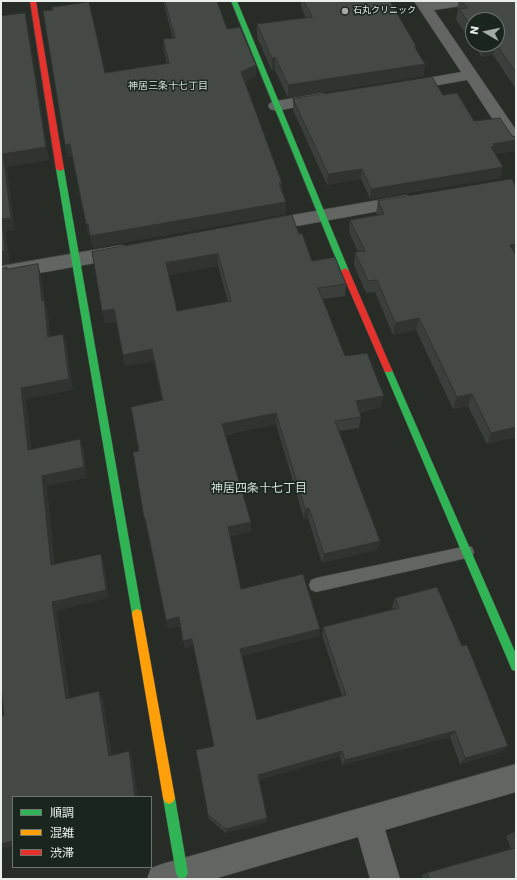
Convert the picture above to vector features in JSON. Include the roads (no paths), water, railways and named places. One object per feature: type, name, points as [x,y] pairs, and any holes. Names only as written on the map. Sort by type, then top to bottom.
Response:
[{"type":"street","points":[[33,1],[172,876],[516,778]]},
{"type":"street","points":[[234,1],[321,215],[516,666]]},
{"type":"street","points":[[423,4],[468,1]]},
{"type":"street","points":[[423,4],[516,142]]},
{"type":"street","points":[[393,87],[471,75]]},
{"type":"street","points":[[276,106],[338,96]]},
{"type":"street","points":[[244,229],[422,198]]},
{"type":"street","points":[[1,273],[136,249]]},
{"type":"street","points":[[368,820],[385,879]]},
{"type":"lane","points":[[316,585],[466,552]]},
{"type":"place","name":"石丸クリニック","points":[[345,11]]},
{"type":"district","name":"神居三条十七丁目","points":[[168,86]]},
{"type":"district","name":"神居四条十七丁目","points":[[259,489]]}]
